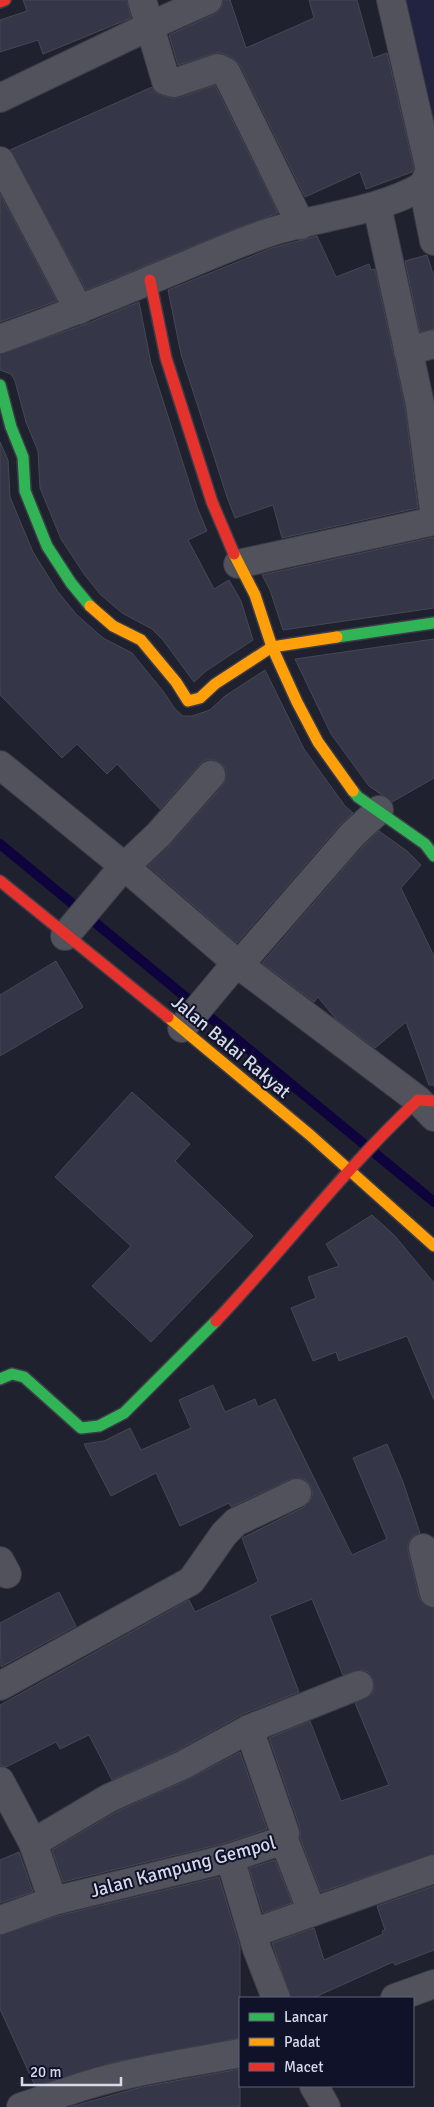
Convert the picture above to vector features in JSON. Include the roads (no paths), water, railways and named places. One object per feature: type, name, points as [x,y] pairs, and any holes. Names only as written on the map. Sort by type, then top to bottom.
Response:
[{"type":"street","points":[[0,2],[5,0]]},
{"type":"street","points":[[142,0],[166,81],[174,83],[218,68],[226,72],[300,225]]},
{"type":"street","points":[[0,98],[208,0]]},
{"type":"street","points":[[390,0],[430,170],[428,188],[434,241]]},
{"type":"street","points":[[0,161],[79,310]]},
{"type":"street","points":[[0,339],[79,310],[217,251],[269,232],[376,206],[428,188]]},
{"type":"street","points":[[376,206],[420,404],[434,510]]},
{"type":"street","points":[[150,280],[166,358],[212,502],[238,564],[255,595],[272,647],[318,742],[358,797],[425,844],[434,856]]},
{"type":"street","points":[[408,351],[434,344]]},
{"type":"street","points":[[0,385],[11,427],[23,457],[25,492],[46,546],[90,605],[114,626],[140,640],[152,650],[188,701],[200,698],[215,684],[272,647],[434,622]]},
{"type":"street","points":[[238,564],[434,521]]},
{"type":"street","points":[[0,765],[234,969],[422,1108],[349,1169],[230,1306],[124,1413],[103,1425],[89,1429],[82,1428],[24,1377],[12,1374],[0,1380]]},
{"type":"street","points":[[73,927],[122,870],[159,834],[211,775]]},
{"type":"street","points":[[190,1019],[352,835],[379,810]]},
{"type":"street","name":"Jalan Balai Rakyat","points":[[0,880],[73,927],[190,1019],[349,1169],[434,1246]]},
{"type":"street","points":[[0,1686],[192,1581],[224,1534],[236,1522],[297,1493]]},
{"type":"street","points":[[423,1548],[434,1593]]},
{"type":"street","points":[[34,1843],[109,1798],[183,1765],[249,1729],[359,1685]]},
{"type":"street","name":"Jalan Kampung Gempol","points":[[0,1920],[53,1901],[230,1858],[284,1840],[285,1833],[249,1729]]},
{"type":"street","points":[[0,1781],[34,1843],[53,1901]]},
{"type":"street","points":[[284,1840],[312,1912]]},
{"type":"street","points":[[230,1858],[253,1933],[276,1997]]},
{"type":"street","points":[[253,1933],[434,1869]]},
{"type":"street","points":[[398,1997],[434,1984]]},
{"type":"street","points":[[21,2107],[105,2080],[187,2062],[239,2053]]},
{"type":"street","points":[[315,2087],[326,2107]]},
{"type":"waterway","points":[[0,844],[434,1202]]}]
